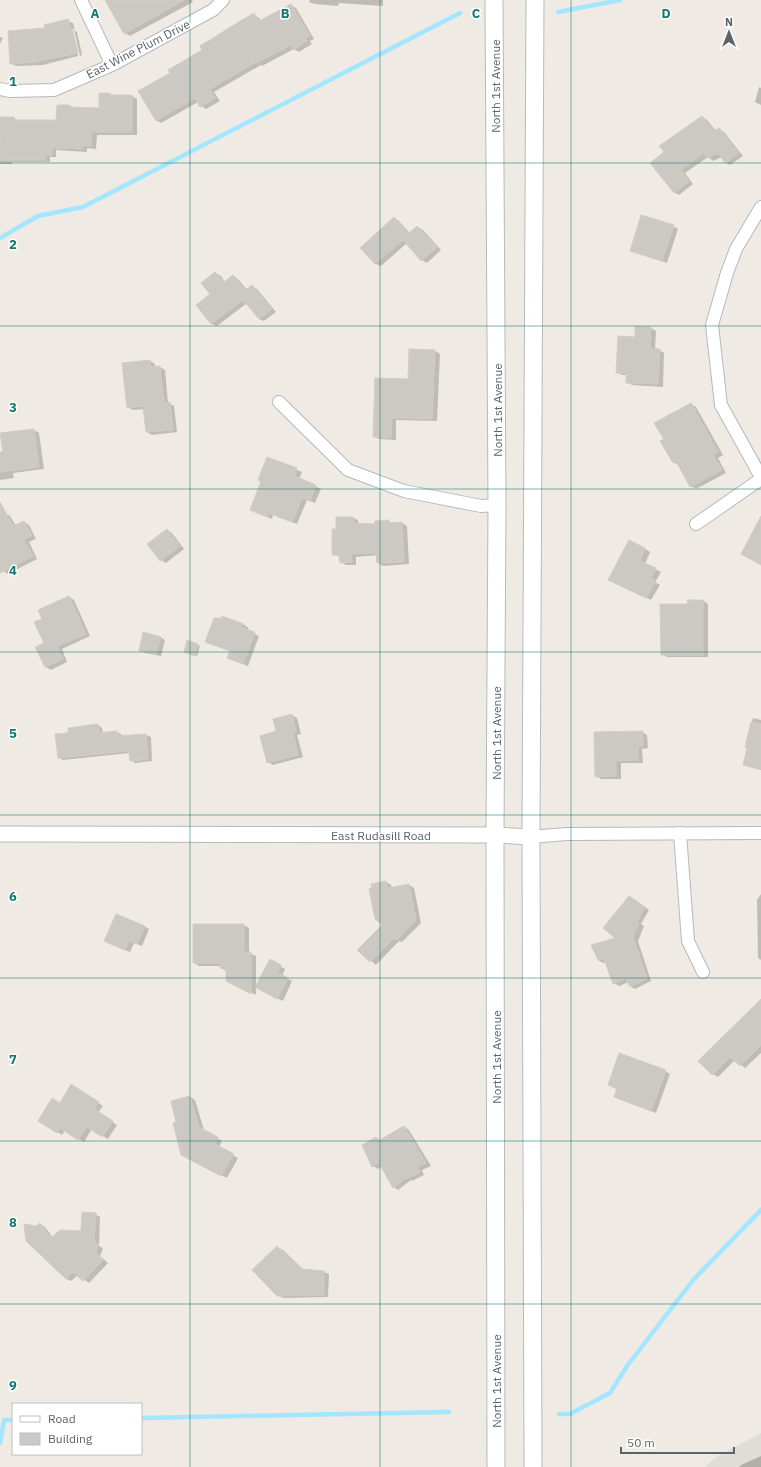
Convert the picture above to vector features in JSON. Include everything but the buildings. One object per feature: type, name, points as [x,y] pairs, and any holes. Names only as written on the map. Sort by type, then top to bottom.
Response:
[{"type":"main road","name":"North 1st Avenue","points":[[494,0],[497,505],[495,835],[496,1467]]},
{"type":"main road","points":[[533,1467],[531,837],[535,0]]},
{"type":"street","points":[[80,0],[112,65]]},
{"type":"street","name":"East Wine Plum Drive","points":[[0,89],[10,91],[54,90],[112,65],[213,10],[223,0]]},
{"type":"street","points":[[696,524],[761,478],[721,405],[712,325],[727,273],[736,249],[761,207]]},
{"type":"street","points":[[279,402],[348,470],[404,491],[481,506],[497,505]]},
{"type":"street","points":[[680,833],[688,941],[703,972]]},
{"type":"street","name":"East Rudasill Road","points":[[0,834],[495,835],[531,837],[567,834],[761,833]]},
{"type":"shaded area","points":[[761,1433],[761,1467],[705,1467],[716,1457]]},
{"type":"waterway","points":[[558,12],[620,0]]},
{"type":"waterway","points":[[0,238],[38,216],[83,207],[460,13]]},
{"type":"waterway","points":[[559,1414],[570,1414],[610,1393],[627,1366],[694,1279],[761,1210]]},
{"type":"waterway","points":[[142,1418],[449,1412]]},
{"type":"waterway","points":[[0,1443],[4,1420],[12,1420]]}]
